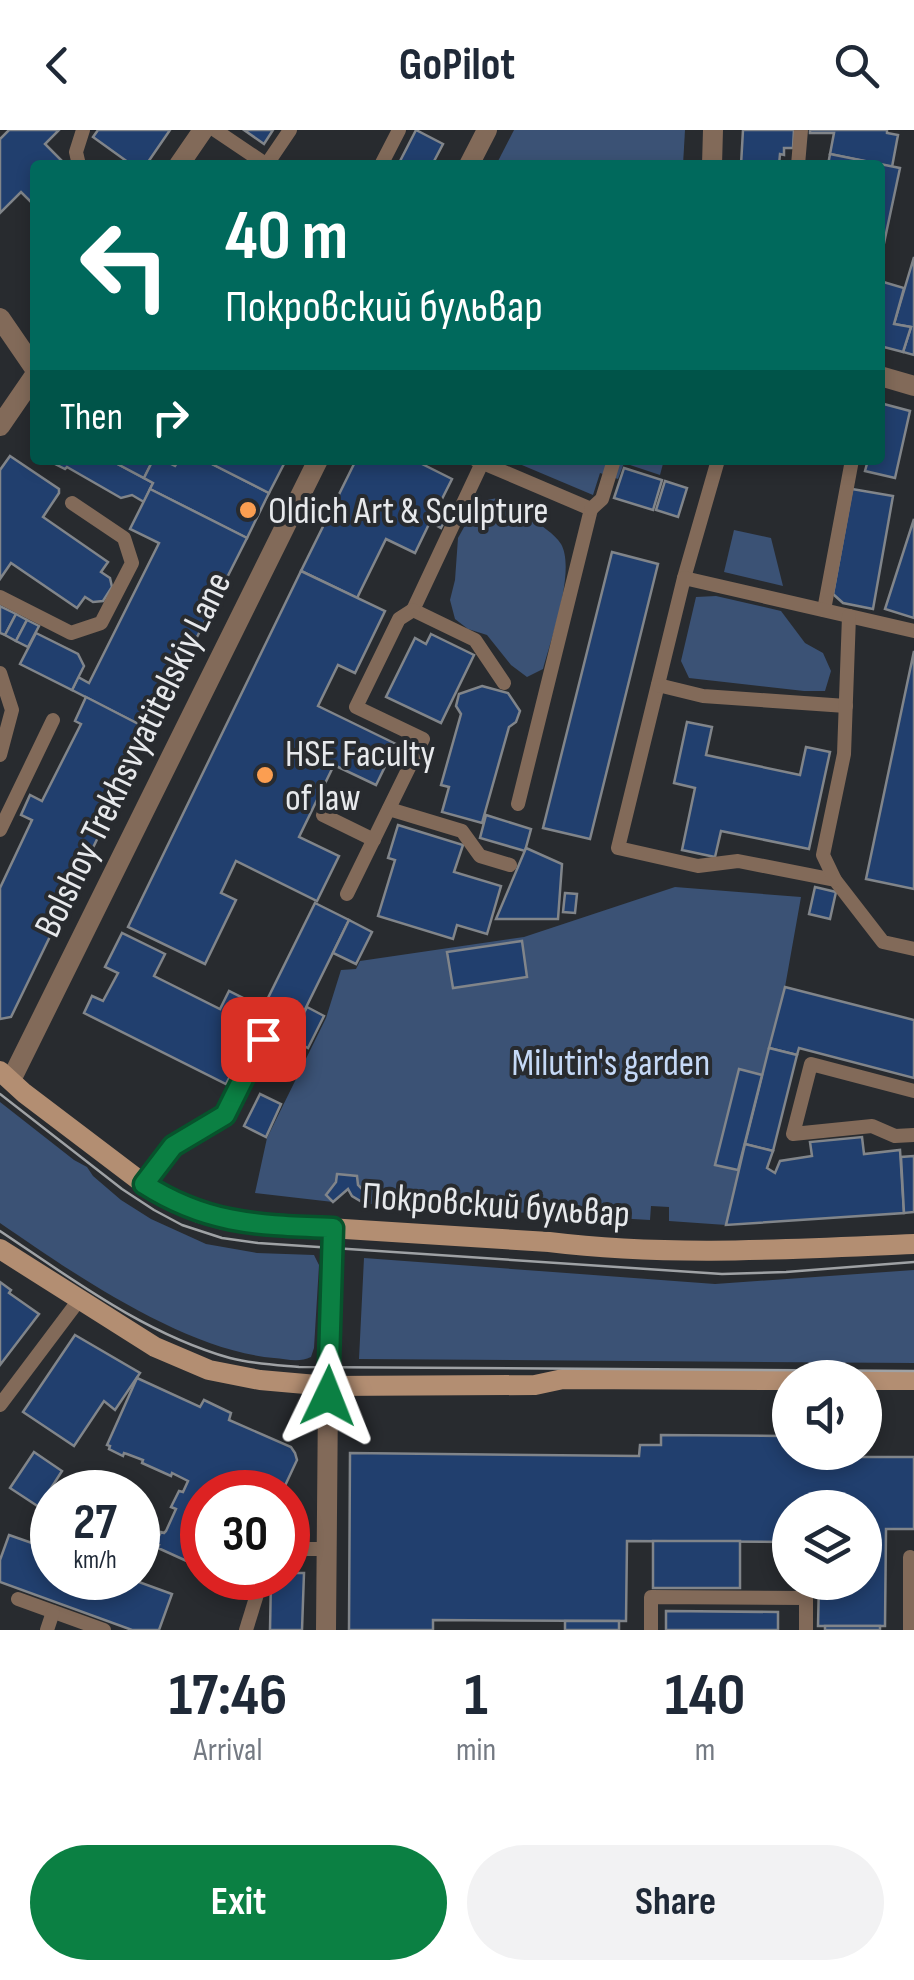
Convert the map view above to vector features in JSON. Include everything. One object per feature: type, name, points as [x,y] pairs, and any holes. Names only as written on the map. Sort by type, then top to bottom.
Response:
[{"type":"main road","name":"Покровский бульвар","points":[[6,1076],[144,1184],[168,1200],[220,1219],[660,1250],[914,1244]]},
{"type":"main road","points":[[0,1249],[155,1347],[192,1364],[260,1380],[328,1386],[535,1385],[563,1379],[772,1380]]},
{"type":"main road","points":[[882,1380],[914,1380]]},
{"type":"street","points":[[182,160],[203,130]]},
{"type":"street","points":[[471,160],[486,130]]},
{"type":"street","points":[[712,160],[713,130]]},
{"type":"street","points":[[0,318],[30,364]]},
{"type":"street","points":[[885,377],[914,386]]},
{"type":"street","points":[[0,426],[30,380]]},
{"type":"street","name":"Bolshoy Trekhsvyatitelskiy Lane","points":[[6,1076],[315,465]]},
{"type":"street","points":[[326,1630],[333,1228]]},
{"type":"lane","points":[[78,160],[76,152],[83,130]]},
{"type":"lane","points":[[216,130],[260,160]]},
{"type":"lane","points":[[270,160],[290,130]]},
{"type":"lane","points":[[384,160],[399,130]]},
{"type":"lane","points":[[798,160],[800,130]]},
{"type":"lane","points":[[348,894],[423,739],[356,706],[399,618],[413,610],[478,465]]},
{"type":"lane","points":[[486,465],[591,509]]},
{"type":"lane","points":[[518,804],[591,509],[602,498],[612,465]]},
{"type":"lane","points":[[717,465],[684,578],[618,848],[698,866],[738,861],[835,880]]},
{"type":"lane","points":[[824,610],[851,465]]},
{"type":"lane","points":[[0,598],[71,633],[101,623],[132,563],[124,538],[72,503]]},
{"type":"lane","points":[[684,578],[914,631]]},
{"type":"lane","points":[[413,610],[475,640],[504,682]]},
{"type":"lane","points":[[850,616],[844,754],[822,855],[835,880],[883,942],[914,949]]},
{"type":"lane","points":[[0,673],[12,710],[0,754]]},
{"type":"lane","points":[[658,685],[703,696],[846,706]]},
{"type":"lane","points":[[0,830],[53,720]]},
{"type":"lane","points":[[389,809],[462,830],[480,856],[510,865]]},
{"type":"lane","points":[[323,815],[374,840]]},
{"type":"lane","points":[[144,1184],[173,1146],[225,1115],[263,1039]]},
{"type":"lane","points":[[914,1090],[811,1064],[793,1134],[872,1126],[895,1136],[914,1135]]},
{"type":"lane","points":[[0,1404],[79,1300]]},
{"type":"lane","points":[[310,1548],[327,1549]]},
{"type":"lane","points":[[910,1557],[910,1630]]},
{"type":"lane","points":[[651,1630],[651,1598],[806,1598],[806,1630]]},
{"type":"lane","points":[[18,1599],[104,1630]]},
{"type":"lane","points":[[246,1630],[255,1600]]},
{"type":"lane","points":[[47,1630],[53,1612]]},
{"type":"green space","points":[[514,130],[685,130],[683,160],[499,160]]},
{"type":"green space","points":[[522,465],[623,465],[618,479],[600,473],[593,495]]},
{"type":"green space","points":[[630,465],[663,465],[660,475]]},
{"type":"green space","points":[[497,498],[551,533],[565,556],[561,605],[543,669],[527,677],[511,665],[487,635],[468,629],[455,619],[450,600],[458,538],[478,502]]},
{"type":"green space","points":[[734,530],[771,538],[783,586],[724,572]]},
{"type":"green space","points":[[716,596],[781,611],[805,643],[823,653],[831,671],[825,691],[689,678],[681,661],[696,597]]},
{"type":"green space","name":"Milutin's garden","points":[[675,887],[801,897],[785,987],[726,1225],[669,1221],[669,1207],[651,1206],[650,1220],[371,1204],[362,1202],[347,1189],[333,1202],[255,1193],[267,1138],[326,1018],[341,970],[356,969],[360,961],[524,937]]},
{"type":"green space","points":[[0,1102],[87,1167],[121,1200],[151,1219],[206,1244],[257,1253],[314,1255],[319,1265],[311,1357],[292,1360],[239,1352],[204,1341],[131,1307],[0,1223]]},
{"type":"green space","points":[[364,1258],[715,1284],[914,1270],[914,1363],[359,1359]]},
{"type":"building","points":[[9,130],[59,130],[45,144],[61,160],[30,160],[30,201],[21,192],[0,213],[0,139]]},
{"type":"building","points":[[98,130],[170,130],[149,160],[125,160],[93,137]]},
{"type":"building","points":[[244,130],[273,130],[264,144]]},
{"type":"building","points":[[416,130],[443,144],[435,160],[401,160]]},
{"type":"building","points":[[743,130],[794,130],[793,148],[784,148],[779,160],[741,160]]},
{"type":"building","points":[[887,130],[898,135],[892,167],[885,166],[885,160],[830,154],[834,133],[810,133]]},
{"type":"building","points":[[830,154],[860,160],[829,160]]},
{"type":"building","points":[[885,165],[900,168],[885,238]]},
{"type":"building","points":[[914,257],[914,355],[903,352],[911,327],[894,324]]},
{"type":"building","points":[[885,282],[904,288],[894,324],[911,327],[903,352],[885,347]]},
{"type":"building","points":[[885,404],[910,411],[895,478],[865,471],[867,465],[885,465]]},
{"type":"building","points":[[10,456],[59,489],[43,517],[108,562],[101,572],[110,578],[112,587],[103,601],[93,602],[85,597],[77,608],[11,563],[0,579],[0,470]]},
{"type":"building","points":[[57,465],[119,465],[153,483],[144,502],[132,495],[121,498]]},
{"type":"building","points":[[119,465],[150,465],[144,478]]},
{"type":"building","points":[[150,465],[214,465],[269,493],[247,538],[150,489],[153,483],[144,478]]},
{"type":"building","points":[[214,465],[283,465],[269,493]]},
{"type":"building","points":[[354,465],[424,465],[452,479],[438,507],[449,512],[441,528],[430,522],[415,553],[386,539],[357,598],[301,571]]},
{"type":"building","points":[[624,468],[662,480],[653,510],[614,498]]},
{"type":"building","points":[[665,481],[687,488],[678,517],[656,510]]},
{"type":"building","points":[[150,489],[247,538],[150,730],[72,690],[78,677],[89,683],[159,543],[130,529]]},
{"type":"building","points":[[852,489],[893,496],[873,609],[843,603],[833,594]]},
{"type":"building","points":[[914,519],[914,618],[885,609]]},
{"type":"building","points":[[612,552],[658,564],[590,839],[543,828]]},
{"type":"building","name":"HSE Faculty of law","points":[[301,571],[385,611],[355,673],[338,665],[318,706],[396,744],[376,785],[334,765],[299,837],[339,856],[317,901],[236,861],[221,893],[236,900],[205,964],[128,927]]},
{"type":"building","points":[[0,606],[16,614],[5,635],[0,633]]},
{"type":"building","points":[[16,614],[27,620],[16,641],[5,635]]},
{"type":"building","points":[[27,620],[39,626],[28,647],[16,641]]},
{"type":"building","points":[[36,633],[78,654],[84,666],[72,690],[20,664]]},
{"type":"building","points":[[431,634],[474,655],[441,723],[386,697],[415,638],[426,644]]},
{"type":"building","points":[[914,651],[914,889],[866,879]]},
{"type":"building","points":[[482,686],[508,693],[520,711],[509,727],[482,823],[442,812],[449,787],[441,785],[461,714],[456,706],[459,694]]},
{"type":"building","points":[[86,697],[150,730],[11,1017],[0,1019],[0,888],[32,820],[21,815],[30,795],[42,801],[81,724],[75,721]]},
{"type":"building","points":[[687,722],[712,727],[706,755],[800,775],[806,747],[830,752],[809,849],[721,831],[715,857],[682,850],[695,788],[674,783]]},
{"type":"building","points":[[486,815],[531,829],[525,851],[480,838]]},
{"type":"building","points":[[398,825],[463,845],[454,872],[501,886],[487,934],[457,925],[453,939],[378,916],[395,860],[388,858]]},
{"type":"building","points":[[526,848],[562,864],[558,919],[496,919]]},
{"type":"building","points":[[815,887],[836,892],[830,919],[809,914]]},
{"type":"building","points":[[565,893],[577,894],[575,913],[563,912]]},
{"type":"building","points":[[315,903],[349,920],[290,1040],[257,1023],[226,1084],[84,1013],[92,996],[103,1001],[118,973],[105,967],[122,933],[165,954],[154,976],[220,1009],[229,991],[263,1008]]},
{"type":"building","points":[[349,920],[372,932],[356,964],[333,953]]},
{"type":"building","points":[[522,941],[527,977],[453,988],[447,952]]},
{"type":"building","points":[[785,987],[914,1020],[914,1078],[799,1048],[797,1055],[769,1048]]},
{"type":"building","points":[[307,1007],[324,1016],[308,1048],[291,1039]]},
{"type":"building","points":[[769,1048],[797,1055],[773,1151],[745,1144]]},
{"type":"building","points":[[739,1069],[762,1075],[738,1170],[715,1165]]},
{"type":"building","points":[[260,1094],[281,1104],[266,1137],[244,1126]]},
{"type":"building","points":[[862,1137],[864,1154],[900,1150],[904,1213],[726,1225],[745,1144],[773,1151],[767,1168],[775,1173],[780,1161],[812,1156],[810,1142]]},
{"type":"building","points":[[914,1156],[914,1212],[904,1213],[901,1157]]},
{"type":"building","points":[[337,1174],[357,1176],[358,1185],[367,1194],[362,1202],[348,1189],[333,1202],[326,1195]]},
{"type":"building","points":[[0,1282],[39,1314],[0,1365]]},
{"type":"building","points":[[75,1335],[140,1373],[115,1410],[104,1401],[74,1446],[23,1412]]},
{"type":"building","points":[[137,1378],[200,1407],[204,1400],[231,1413],[229,1420],[291,1447],[297,1460],[292,1470],[180,1470],[180,1477],[124,1453],[123,1456],[107,1445]]},
{"type":"building","points":[[661,1435],[772,1436],[772,1470],[882,1470],[882,1457],[914,1457],[914,1529],[886,1529],[885,1626],[818,1626],[819,1600],[882,1600],[882,1490],[772,1490],[772,1542],[627,1541],[626,1621],[433,1620],[433,1630],[349,1630],[350,1453],[639,1456],[640,1445],[661,1445]]},
{"type":"building","points":[[34,1452],[61,1470],[30,1470],[30,1501],[10,1488]]},
{"type":"building","points":[[179,1491],[180,1558],[160,1549],[160,1534],[166,1531],[176,1509],[171,1507]]},
{"type":"building","points":[[9,1535],[30,1542],[30,1593],[0,1582],[0,1560]]},
{"type":"building","points":[[653,1541],[740,1541],[740,1588],[653,1588]]},
{"type":"building","points":[[160,1590],[172,1594],[159,1630],[132,1630],[50,1600],[160,1600]]},
{"type":"building","points":[[271,1600],[303,1600],[302,1630],[270,1630]]},
{"type":"building","points":[[666,1611],[778,1612],[778,1630],[666,1630]]},
{"type":"building","points":[[565,1621],[619,1621],[619,1630],[565,1630]]},
{"type":"building","points":[[825,1626],[880,1626],[880,1630],[825,1630]]},
{"type":"tram line","points":[[0,1094],[154,1210],[182,1225],[222,1238],[722,1274],[914,1262]]},
{"type":"tram line","points":[[0,1231],[139,1320],[199,1348],[247,1362],[299,1367],[914,1371]]},
{"type":"place","name":"Oldich Art & Sculpture","points":[[248,510]]},
{"type":"place","name":"HSE Faculty of law","points":[[265,775]]},
{"type":"route","points":[[263,1039],[225,1115],[173,1146],[144,1184],[168,1200],[220,1219],[333,1228],[328,1396]]}]
